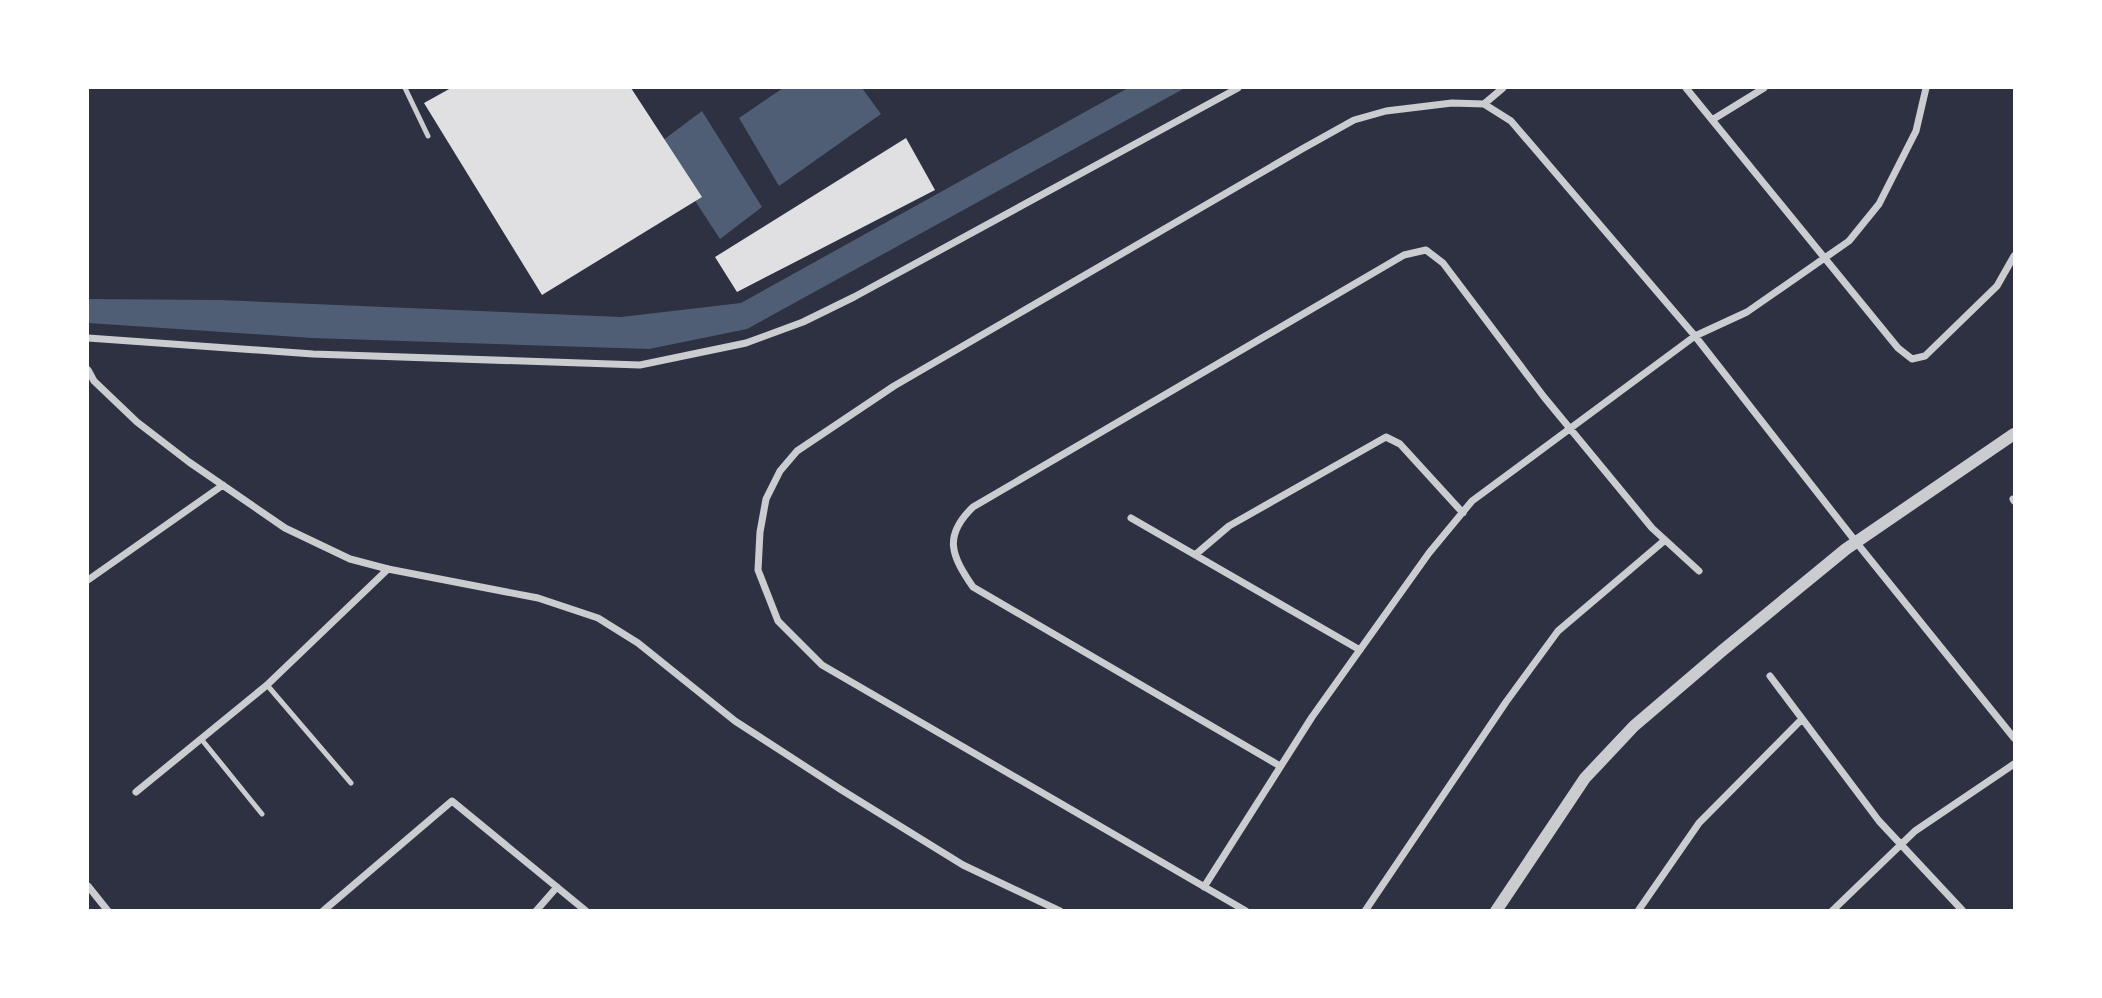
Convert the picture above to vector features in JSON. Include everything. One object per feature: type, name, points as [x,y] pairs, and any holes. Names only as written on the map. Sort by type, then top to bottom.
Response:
[{"type":"street","points":[[88,338],[313,354],[640,365],[746,344],[803,322],[854,297],[1238,88]]},
{"type":"street","points":[[1483,104],[1503,88]]},
{"type":"street","points":[[1686,88],[1898,348],[1912,359],[1924,356],[1997,286],[2014,256]]},
{"type":"street","points":[[1712,120],[1764,88]]},
{"type":"street","points":[[1204,887],[1312,717],[1429,552],[1472,501],[1695,336],[1747,312],[1849,241],[1879,204],[1916,131],[1926,88]]},
{"type":"street","points":[[1246,911],[822,665],[778,621],[758,570],[760,532],[766,499],[780,471],[797,450],[894,386],[1302,149],[1354,120],[1386,111],[1452,103],[1483,104],[1511,121],[1695,336],[2014,738]]},
{"type":"street","points":[[1280,766],[973,587],[960,568],[954,551],[953,536],[959,521],[974,507],[1404,255],[1426,250],[1443,262],[1544,397],[1652,528],[1699,571]]},
{"type":"street","points":[[88,370],[94,381],[137,422],[189,462],[285,528],[351,559],[388,569],[538,598],[598,618],[638,643],[735,721],[840,789],[963,865],[1060,911]]},
{"type":"street","points":[[1496,911],[1585,778],[1634,726],[1856,542],[2014,434]]},
{"type":"street","points":[[1195,555],[1229,526],[1385,437],[1400,444],[1463,513]]},
{"type":"street","points":[[88,580],[223,485]]},
{"type":"street","points":[[1131,518],[1360,650]]},
{"type":"street","points":[[1365,911],[1506,702],[1558,631],[1665,540]]},
{"type":"street","points":[[136,792],[267,685],[388,569]]},
{"type":"street","points":[[1770,676],[1879,821],[1963,911]]},
{"type":"street","points":[[1638,911],[1699,824],[1802,719]]},
{"type":"street","points":[[1832,911],[1914,831],[2014,764]]},
{"type":"street","points":[[323,911],[452,801],[586,911]]},
{"type":"street","points":[[88,886],[108,911]]},
{"type":"street","points":[[536,911],[557,887]]},
{"type":"lane","points":[[405,88],[428,136]]},
{"type":"lane","points":[[267,685],[351,783]]},
{"type":"lane","points":[[202,740],[262,814]]},
{"type":"water","points":[[783,88],[862,88],[881,114],[779,186],[739,118]]},
{"type":"water","points":[[1128,88],[1185,88],[747,329],[649,349],[312,338],[88,323],[88,299],[220,300],[621,317],[741,303]]},
{"type":"water","points":[[702,111],[762,207],[720,239],[658,144]]},
{"type":"building","points":[[451,88],[631,88],[702,197],[542,295],[424,103]]},
{"type":"building","points":[[906,138],[935,190],[737,292],[715,257]]}]
